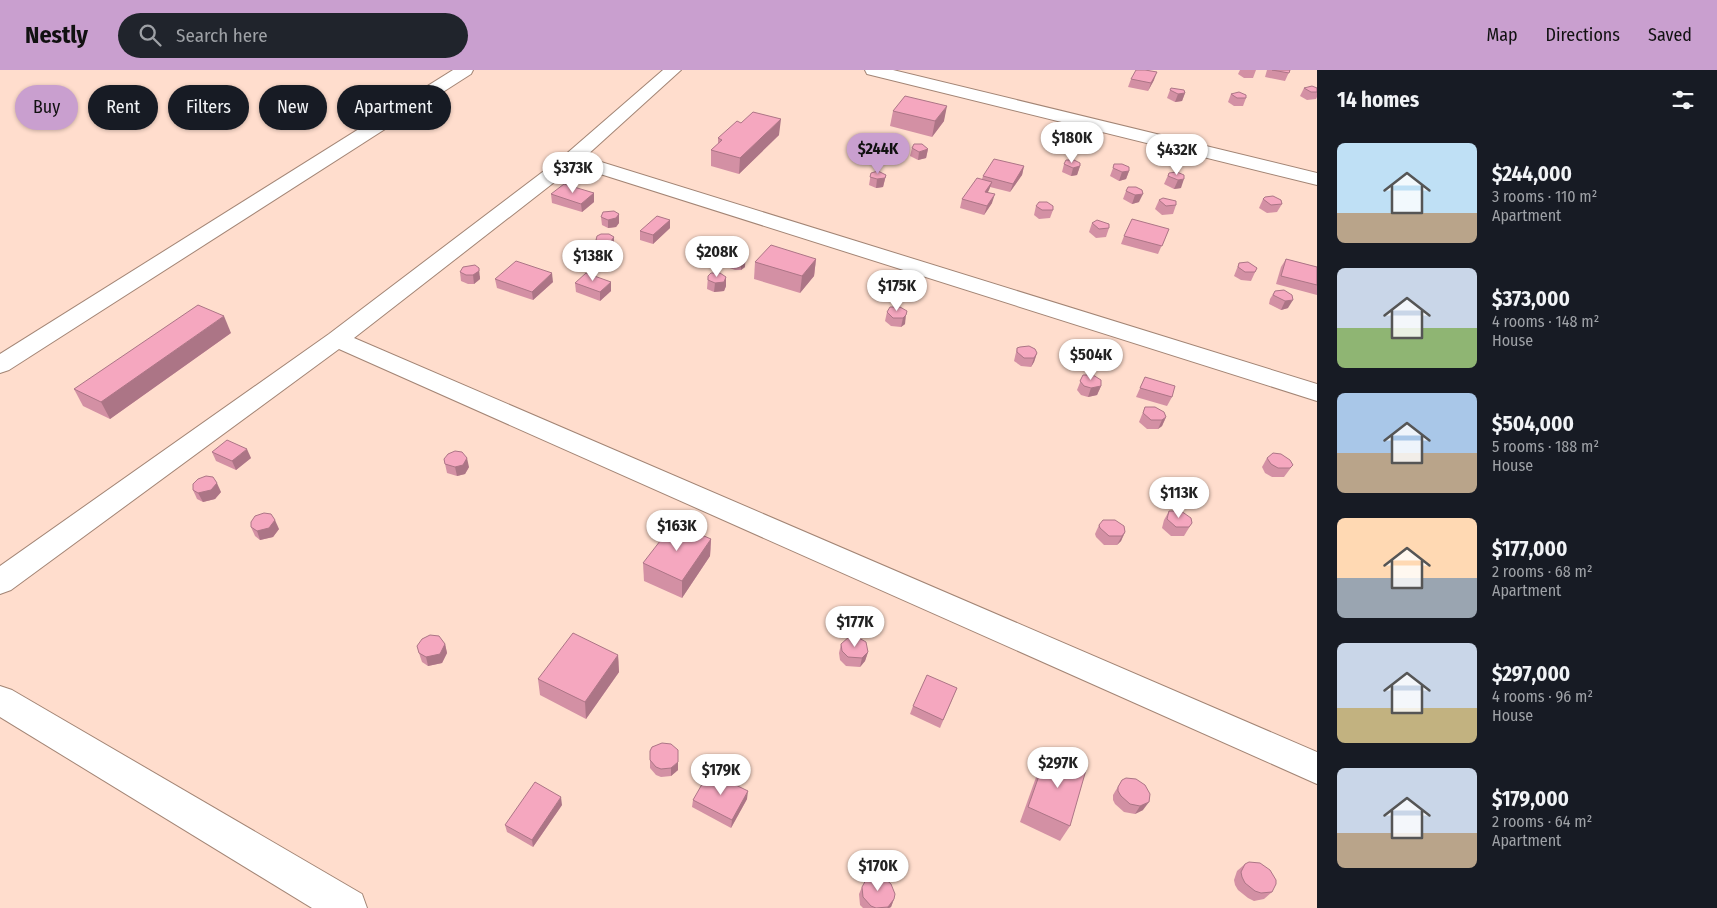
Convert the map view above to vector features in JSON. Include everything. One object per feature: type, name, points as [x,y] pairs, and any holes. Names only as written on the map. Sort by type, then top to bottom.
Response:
[{"type":"street","points":[[0,365],[465,70]]},
{"type":"street","points":[[0,582],[337,339],[572,159],[673,70]]},
{"type":"street","points":[[873,70],[1317,179]]},
{"type":"street","points":[[572,159],[1317,392]]},
{"type":"street","points":[[337,339],[1317,768]]},
{"type":"street","points":[[0,700],[348,908]]},
{"type":"building","points":[[1136,70],[1157,72],[1151,83],[1131,79]]},
{"type":"building","points":[[1272,70],[1290,70],[1289,73]]},
{"type":"building","points":[[1312,86],[1317,88],[1317,92],[1311,92],[1304,88]]},
{"type":"building","points":[[1171,88],[1184,90],[1185,93],[1178,94],[1170,90]]},
{"type":"building","points":[[1239,92],[1246,95],[1246,98],[1237,98],[1231,94]]},
{"type":"building","points":[[905,96],[947,106],[935,121],[893,111]]},
{"type":"building","points":[[753,112],[781,119],[740,158],[711,150],[722,140],[718,138],[737,121],[741,123]]},
{"type":"building","points":[[914,144],[922,144],[928,149],[919,152],[912,148]]},
{"type":"building","points":[[994,159],[1024,166],[1013,184],[983,176]]},
{"type":"building","points":[[1066,160],[1074,160],[1080,163],[1080,166],[1073,168],[1064,164]]},
{"type":"building","points":[[1114,164],[1122,164],[1129,167],[1129,171],[1122,172],[1113,168]]},
{"type":"building","points":[[878,171],[886,175],[885,178],[877,179],[870,177],[871,173]]},
{"type":"building","points":[[1177,172],[1184,175],[1184,179],[1178,180],[1168,176],[1169,173]]},
{"type":"building","points":[[977,178],[992,182],[985,192],[995,194],[987,206],[962,199]]},
{"type":"building","points":[[564,184],[594,193],[581,204],[551,194]]},
{"type":"building","points":[[1128,187],[1136,187],[1142,190],[1143,194],[1135,195],[1126,191]]},
{"type":"building","points":[[1273,196],[1281,200],[1282,204],[1271,205],[1263,199]]},
{"type":"building","points":[[1163,198],[1176,201],[1176,205],[1166,206],[1159,200]]},
{"type":"building","points":[[1039,202],[1047,202],[1053,206],[1053,210],[1042,210],[1036,206]]},
{"type":"building","points":[[614,211],[619,214],[616,218],[608,220],[601,217],[603,212]]},
{"type":"building","points":[[657,216],[670,220],[653,235],[640,231]]},
{"type":"building","points":[[1132,219],[1169,229],[1162,246],[1124,236]]},
{"type":"building","points":[[1097,220],[1109,224],[1109,228],[1099,229],[1092,223]]},
{"type":"building","points":[[609,234],[614,237],[611,241],[602,243],[596,240],[597,236]]},
{"type":"building","points":[[771,245],[816,259],[802,276],[755,262]]},
{"type":"building","points":[[740,252],[746,255],[745,259],[735,261],[728,258],[729,253]]},
{"type":"building","points":[[1286,259],[1317,267],[1317,285],[1281,276]]},
{"type":"building","points":[[516,261],[552,273],[532,292],[495,279]]},
{"type":"building","points":[[1248,262],[1257,268],[1255,272],[1245,272],[1238,267],[1239,263]]},
{"type":"building","points":[[475,265],[479,268],[479,271],[473,275],[466,275],[460,272],[463,267]]},
{"type":"building","points":[[586,273],[611,282],[600,292],[575,283]]},
{"type":"building","points":[[711,273],[720,273],[726,277],[724,282],[715,283],[708,280],[708,276]]},
{"type":"building","points":[[1284,290],[1292,295],[1293,300],[1285,301],[1273,295],[1275,291]]},
{"type":"building","points":[[198,305],[224,316],[101,402],[74,389]]},
{"type":"building","points":[[890,307],[900,307],[907,311],[906,315],[903,318],[893,318],[887,312]]},
{"type":"building","points":[[1029,346],[1035,349],[1037,353],[1034,358],[1024,358],[1017,352],[1017,348]]},
{"type":"building","points":[[1083,375],[1093,375],[1101,380],[1101,386],[1091,388],[1084,386],[1080,381]]},
{"type":"building","points":[[1145,377],[1175,386],[1172,397],[1140,388]]},
{"type":"building","points":[[1145,407],[1155,407],[1164,412],[1166,417],[1162,420],[1151,420],[1143,413]]},
{"type":"building","points":[[227,440],[247,449],[232,461],[212,452]]},
{"type":"building","points":[[455,451],[462,452],[467,458],[463,465],[455,467],[445,464],[444,459],[448,454]]},
{"type":"building","points":[[1273,453],[1281,454],[1290,460],[1293,465],[1290,468],[1278,468],[1271,464],[1267,458]]},
{"type":"building","points":[[206,476],[213,477],[217,483],[211,490],[198,493],[193,490],[193,484],[198,479]]},
{"type":"building","points":[[1169,511],[1181,511],[1191,518],[1192,523],[1189,527],[1176,527],[1167,519]]},
{"type":"building","points":[[264,513],[271,514],[275,520],[269,528],[257,531],[251,527],[251,522],[255,516]]},
{"type":"building","points":[[1103,520],[1115,520],[1124,526],[1125,532],[1122,536],[1109,536],[1100,528],[1099,525]]},
{"type":"building","points":[[674,523],[711,539],[682,581],[643,563]]},
{"type":"building","points":[[573,633],[618,655],[585,702],[538,679]]},
{"type":"building","points":[[430,635],[439,636],[445,644],[440,654],[426,657],[419,653],[417,646],[422,639]]},
{"type":"building","points":[[850,636],[866,642],[868,652],[862,658],[848,657],[842,651],[841,644]]},
{"type":"building","points":[[927,675],[957,688],[943,720],[913,706]]},
{"type":"building","points":[[662,743],[671,744],[678,750],[678,762],[671,768],[661,769],[656,767],[650,760],[652,747]]},
{"type":"building","points":[[1047,753],[1086,770],[1070,826],[1028,807]]},
{"type":"building","points":[[709,772],[748,791],[732,820],[693,800]]},
{"type":"building","points":[[1126,778],[1136,779],[1145,785],[1150,794],[1149,802],[1140,806],[1130,804],[1121,796],[1118,787],[1122,780]]},
{"type":"building","points":[[535,782],[561,797],[532,840],[505,825]]},
{"type":"building","points":[[1249,862],[1260,863],[1270,870],[1276,880],[1272,892],[1261,893],[1255,891],[1245,883],[1241,872],[1245,864]]},
{"type":"building","points":[[872,876],[883,877],[891,884],[895,894],[888,907],[876,908],[871,906],[863,897],[862,887],[867,878]]}]
